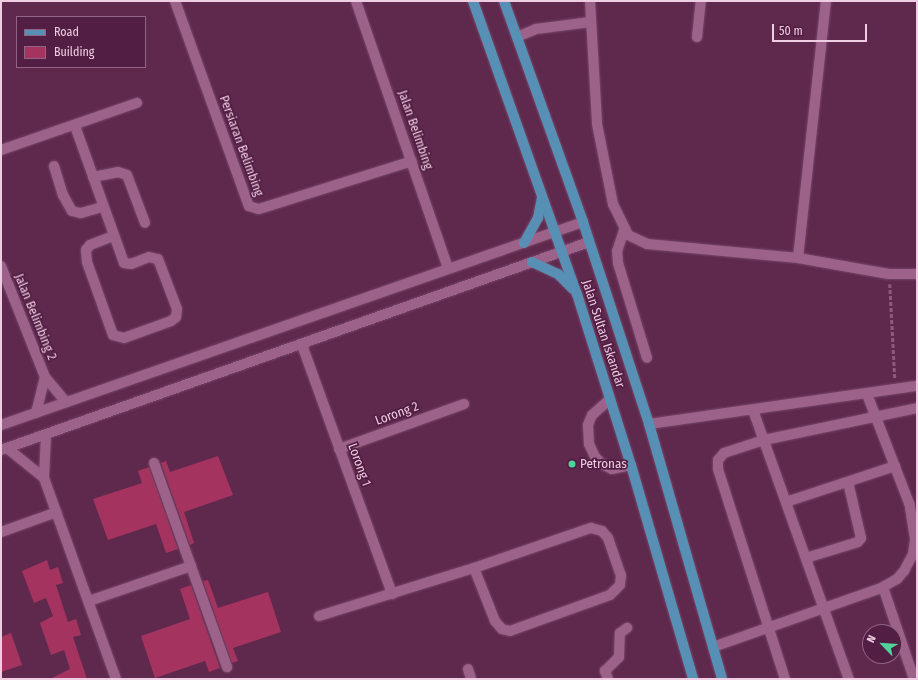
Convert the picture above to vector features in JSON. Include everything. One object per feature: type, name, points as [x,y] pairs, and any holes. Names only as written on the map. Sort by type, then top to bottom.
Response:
[{"type":"main road","name":"Jalan Sultan Iskandar","points":[[473,1],[556,231],[577,294],[631,465],[693,679]]},
{"type":"main road","name":"Jalan Sultan Iskandar","points":[[504,1],[583,222],[649,424],[722,679]]},
{"type":"main road","points":[[524,242],[538,218],[542,192]]},
{"type":"main road","points":[[532,262],[558,274],[577,294]]},
{"type":"street","name":"Persiaran Belimbing","points":[[175,1],[249,206],[259,209],[412,161]]},
{"type":"street","name":"Jalan Belimbing","points":[[356,1],[448,268]]},
{"type":"street","points":[[590,1],[597,124],[613,204],[624,230],[628,235],[647,244],[798,258],[889,274],[917,274]]},
{"type":"street","points":[[697,37],[701,1]]},
{"type":"street","points":[[798,258],[826,1]]},
{"type":"street","points":[[517,37],[536,29],[591,22]]},
{"type":"street","points":[[1,150],[75,126],[137,103]]},
{"type":"street","points":[[75,126],[102,207],[114,236],[124,263],[131,264],[149,257],[158,259],[177,310],[176,317],[171,321],[124,338],[114,335],[87,262],[86,250],[90,244],[114,236]]},
{"type":"street","points":[[54,166],[63,195],[72,211],[81,214],[102,207]]},
{"type":"street","points":[[93,177],[118,172],[127,175],[145,223]]},
{"type":"street","points":[[1,425],[583,222]]},
{"type":"street","points":[[624,230],[618,244],[618,263],[647,358]]},
{"type":"street","points":[[4,449],[302,345],[589,242]]},
{"type":"street","name":"Jalan Belimbing 2","points":[[1,266],[45,377],[66,402]]},
{"type":"street","name":"Lorong 1","points":[[302,345],[392,594]]},
{"type":"street","name":"Jalan Belimbing 2","points":[[36,413],[45,377]]},
{"type":"street","points":[[649,424],[917,386]]},
{"type":"street","points":[[713,647],[883,587],[897,579],[916,554],[913,501],[895,466],[867,394]]},
{"type":"street","points":[[610,399],[592,415],[588,425],[589,444],[595,457],[602,464],[612,469],[631,465]]},
{"type":"street","name":"Lorong 2","points":[[339,449],[464,404]]},
{"type":"street","points":[[785,679],[770,627],[718,469],[718,460],[724,453],[764,440],[917,408]]},
{"type":"street","points":[[753,410],[849,679]]},
{"type":"street","points":[[46,434],[44,478],[116,679]]},
{"type":"street","points":[[4,449],[44,478]]},
{"type":"street","points":[[154,463],[227,667]]},
{"type":"street","points":[[786,502],[895,466]]},
{"type":"street","points":[[806,558],[858,542],[861,538],[848,482]]},
{"type":"street","points":[[1,532],[57,512]]},
{"type":"street","points":[[319,616],[474,568],[591,528],[602,531],[608,538],[621,575],[620,586],[610,595],[510,631],[502,629],[495,621],[474,568]]},
{"type":"street","points":[[89,601],[191,566]]},
{"type":"street","points":[[883,587],[914,679]]},
{"type":"street","points":[[608,679],[605,671],[619,657],[620,633],[627,628]]},
{"type":"street","points":[[468,669],[471,679]]},
{"type":"path","points":[[889,274],[895,389]]},
{"type":"building","points":[[218,456],[233,495],[184,512],[194,543],[190,545],[161,463],[166,461],[170,472]]},
{"type":"building","points":[[149,467],[178,549],[166,553],[156,524],[108,540],[93,499],[142,483],[138,471]]},
{"type":"building","points":[[47,560],[50,570],[58,567],[63,583],[56,585],[68,622],[76,619],[81,635],[73,637],[87,679],[50,679],[70,669],[64,650],[51,655],[40,623],[53,616],[46,598],[34,603],[22,571]]},
{"type":"building","points":[[208,580],[218,608],[268,592],[281,632],[233,648],[238,661],[232,663],[203,581]]},
{"type":"building","points":[[191,585],[220,668],[209,672],[205,661],[155,678],[141,636],[190,619],[180,589]]},
{"type":"building","points":[[11,633],[22,665],[1,672],[1,637]]},
{"type":"place","name":"Petronas","points":[[572,464]]}]
